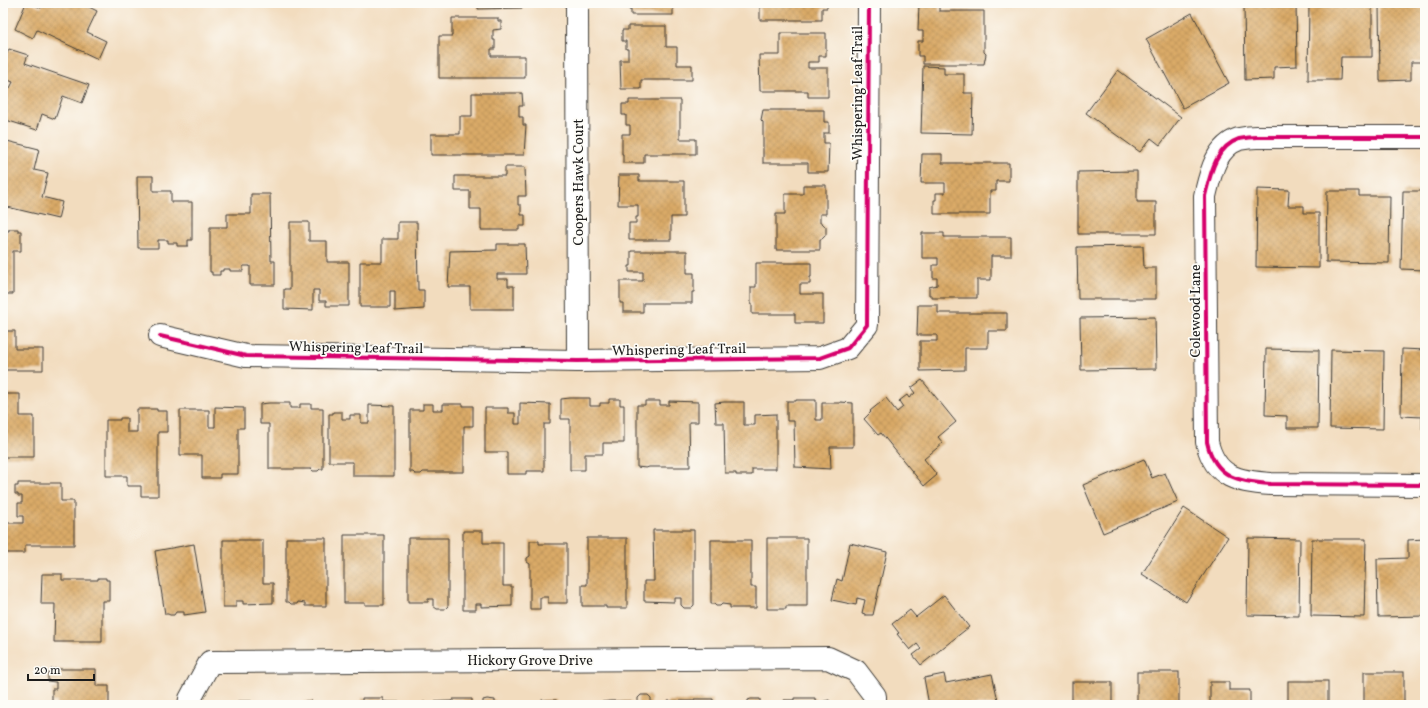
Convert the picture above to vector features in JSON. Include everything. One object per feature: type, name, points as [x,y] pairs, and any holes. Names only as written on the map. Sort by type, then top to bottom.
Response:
[{"type":"street","name":"Coopers Hawk Court","points":[[577,3],[578,361]]},
{"type":"street","name":"Whispering Leaf Trail","points":[[160,336],[246,356],[578,361],[820,358],[848,348],[867,325],[869,3]]},
{"type":"street","name":"Colewood Lane","points":[[1425,137],[1257,137],[1238,140],[1226,147],[1216,161],[1205,196],[1207,442],[1209,454],[1222,472],[1233,478],[1256,483],[1271,484],[1425,485]]},
{"type":"street","name":"Hickory Grove Drive","points":[[189,705],[190,699],[210,662],[828,658],[856,671],[875,696],[875,705]]},
{"type":"building","points":[[26,3],[30,3],[41,8],[43,3],[86,3],[85,5],[97,11],[87,32],[106,41],[98,59],[37,30],[33,38],[15,29]]},
{"type":"building","points":[[478,3],[522,3],[522,8],[478,9]]},
{"type":"building","points":[[629,3],[673,3],[673,15],[631,15]]},
{"type":"building","points":[[760,3],[827,3],[827,8],[822,8],[822,20],[760,20]]},
{"type":"building","points":[[919,3],[939,3],[939,11],[984,11],[984,52],[986,54],[984,64],[923,64],[923,56],[918,56],[918,41],[923,41],[923,31],[918,31]]},
{"type":"building","points":[[1244,3],[1296,3],[1297,66],[1274,67],[1274,79],[1245,80]]},
{"type":"building","points":[[1309,3],[1372,3],[1372,57],[1341,57],[1340,80],[1308,80]]},
{"type":"building","points":[[1425,3],[1425,62],[1411,62],[1411,80],[1380,81],[1379,4]]},
{"type":"building","points":[[1192,13],[1229,83],[1183,108],[1146,39]]},
{"type":"building","points":[[452,18],[498,18],[498,21],[501,21],[501,29],[493,30],[495,49],[491,49],[491,56],[525,56],[525,78],[439,78],[439,36],[452,36]]},
{"type":"building","points":[[628,26],[666,26],[666,47],[677,47],[677,65],[692,65],[692,80],[641,80],[641,89],[621,89],[620,60],[628,60],[626,41],[622,41],[622,30],[628,30]]},
{"type":"building","points":[[780,33],[826,33],[826,56],[819,56],[819,62],[808,62],[808,68],[828,68],[828,97],[808,97],[808,91],[760,91],[759,55],[780,55]]},
{"type":"building","points":[[9,49],[28,55],[25,63],[89,85],[82,103],[63,96],[55,119],[42,114],[37,130],[3,119],[3,107],[6,99],[4,98],[7,87],[10,88],[13,82],[3,78],[3,62]]},
{"type":"building","points":[[923,66],[944,67],[944,74],[964,74],[964,93],[973,93],[972,134],[921,133]]},
{"type":"building","points":[[1118,70],[1181,117],[1160,145],[1151,138],[1140,152],[1086,113]]},
{"type":"building","points":[[472,93],[522,93],[523,106],[519,106],[519,117],[523,117],[523,125],[526,125],[524,155],[431,155],[431,134],[460,134],[460,116],[472,116]]},
{"type":"building","points":[[629,100],[680,100],[680,139],[696,139],[696,154],[644,154],[644,163],[623,163],[622,134],[630,134],[630,125],[626,125],[626,115],[622,115],[622,104],[629,104]]},
{"type":"building","points":[[763,110],[824,110],[824,122],[829,122],[829,133],[824,133],[824,143],[829,143],[828,172],[808,172],[808,163],[763,163],[763,122],[761,120]]},
{"type":"building","points":[[3,140],[39,149],[34,170],[48,173],[42,197],[62,202],[58,219],[3,206]]},
{"type":"building","points":[[922,154],[942,154],[942,163],[1009,163],[1009,181],[996,181],[996,191],[990,191],[990,214],[934,214],[934,200],[936,200],[936,193],[945,193],[945,183],[921,183]]},
{"type":"building","points":[[505,167],[525,167],[526,196],[518,196],[518,205],[521,205],[521,215],[525,215],[525,226],[519,226],[519,230],[481,230],[481,209],[470,209],[470,191],[455,191],[455,176],[505,176]]},
{"type":"building","points":[[1137,171],[1137,202],[1156,202],[1156,234],[1078,234],[1078,172]]},
{"type":"building","points":[[619,175],[639,175],[639,181],[684,181],[684,217],[671,217],[671,240],[629,240],[629,223],[636,223],[636,217],[638,217],[638,205],[618,205]]},
{"type":"building","points":[[137,176],[153,176],[153,191],[171,191],[171,202],[192,202],[192,240],[188,240],[188,246],[177,246],[177,243],[168,243],[168,240],[158,240],[158,248],[138,248]]},
{"type":"building","points":[[803,185],[826,185],[826,214],[820,214],[820,223],[826,227],[826,235],[820,239],[820,250],[776,250],[776,214],[785,214],[785,194],[803,194]]},
{"type":"building","points":[[1257,189],[1289,190],[1288,206],[1304,206],[1304,213],[1319,213],[1319,268],[1256,267]]},
{"type":"building","points":[[1327,191],[1359,191],[1359,196],[1390,196],[1389,263],[1326,262]]},
{"type":"building","points":[[1403,191],[1425,191],[1425,270],[1401,269]]},
{"type":"building","points":[[251,194],[270,194],[271,261],[275,261],[275,285],[250,285],[250,266],[243,266],[243,271],[230,271],[230,269],[223,269],[223,271],[220,271],[220,275],[212,275],[212,272],[210,272],[210,227],[227,227],[227,214],[251,214]]},
{"type":"building","points":[[290,222],[309,222],[309,241],[327,241],[327,262],[349,262],[349,306],[326,306],[326,301],[319,301],[319,290],[313,290],[313,310],[284,309],[284,289],[290,289]]},
{"type":"building","points":[[398,222],[417,222],[418,290],[424,290],[424,309],[395,311],[395,291],[390,291],[390,307],[360,307],[360,262],[382,262],[382,239],[398,239]]},
{"type":"building","points":[[9,229],[18,229],[18,231],[21,231],[21,251],[13,251],[13,294],[3,294],[3,231],[9,231]]},
{"type":"building","points":[[922,233],[944,233],[944,237],[1011,237],[1011,256],[991,256],[991,280],[977,280],[977,298],[932,298],[932,295],[929,295],[929,287],[937,285],[937,278],[933,278],[933,265],[938,265],[938,258],[922,258]]},
{"type":"building","points":[[497,244],[525,244],[526,274],[497,274],[497,279],[508,279],[508,286],[514,286],[514,309],[470,309],[470,287],[448,287],[450,251],[497,250]]},
{"type":"building","points":[[1143,246],[1144,268],[1156,268],[1156,299],[1078,299],[1077,247]]},
{"type":"building","points":[[631,251],[687,251],[687,273],[694,273],[694,292],[692,292],[692,303],[643,303],[643,312],[623,312],[623,303],[620,303],[620,281],[643,281],[643,272],[629,272],[629,266],[631,266]]},
{"type":"building","points":[[756,263],[811,263],[810,284],[800,284],[800,294],[823,294],[823,323],[795,323],[795,314],[752,314],[751,287],[756,287]]},
{"type":"building","points":[[918,305],[938,305],[938,313],[1007,313],[1007,331],[988,331],[988,348],[965,348],[965,370],[920,371],[920,341],[937,341],[937,335],[917,335]]},
{"type":"building","points":[[1155,317],[1156,369],[1081,370],[1080,318]]},
{"type":"building","points":[[3,331],[15,331],[15,349],[43,349],[43,370],[3,370]]},
{"type":"building","points":[[1266,349],[1319,350],[1318,428],[1287,428],[1287,416],[1265,415]]},
{"type":"building","points":[[1402,349],[1425,350],[1425,429],[1422,429],[1422,417],[1401,416]]},
{"type":"building","points":[[1331,350],[1384,351],[1383,429],[1330,428]]},
{"type":"building","points":[[922,380],[956,422],[938,437],[943,443],[924,459],[937,475],[924,486],[881,433],[878,435],[864,419],[871,412],[870,411],[886,398],[897,412],[903,407],[899,401],[907,395],[909,398],[915,393],[911,388]]},
{"type":"building","points":[[3,394],[20,394],[20,416],[34,416],[34,457],[3,457]]},
{"type":"building","points":[[590,398],[590,406],[600,406],[600,403],[609,403],[609,399],[620,399],[620,405],[624,405],[624,443],[603,443],[603,454],[585,454],[585,470],[570,470],[570,419],[561,419],[561,399]]},
{"type":"building","points":[[816,400],[816,420],[822,420],[822,403],[853,403],[853,447],[830,447],[831,469],[795,467],[794,421],[787,421],[787,401]]},
{"type":"building","points":[[645,401],[660,401],[660,405],[669,405],[669,401],[698,402],[698,422],[689,422],[690,467],[637,467],[637,405],[645,405]]},
{"type":"building","points":[[744,402],[744,425],[755,425],[755,415],[776,414],[776,469],[752,469],[752,475],[725,473],[724,423],[716,423],[715,403]]},
{"type":"building","points":[[290,403],[290,408],[300,408],[300,404],[311,404],[311,408],[323,408],[323,469],[313,471],[311,469],[269,469],[269,424],[260,424],[260,404]]},
{"type":"building","points":[[520,403],[550,404],[550,424],[544,424],[544,471],[526,471],[526,474],[507,474],[507,452],[485,452],[485,408],[508,408],[508,413],[515,413],[515,424],[520,424]]},
{"type":"building","points":[[423,404],[433,404],[433,410],[443,410],[443,404],[463,404],[463,406],[473,406],[473,426],[464,426],[464,472],[423,472],[421,474],[415,474],[410,472],[410,410],[423,410]]},
{"type":"building","points":[[369,405],[394,406],[394,476],[353,476],[353,462],[329,462],[329,414],[333,414],[333,412],[342,412],[342,419],[350,419],[350,415],[361,415],[361,423],[369,423]]},
{"type":"building","points":[[215,407],[244,408],[244,428],[238,428],[238,474],[220,474],[220,478],[202,478],[202,455],[180,455],[180,410],[209,410],[209,427],[215,427]]},
{"type":"building","points":[[137,409],[157,409],[157,411],[167,411],[167,432],[158,432],[158,496],[141,496],[141,486],[127,486],[127,476],[106,476],[106,420],[120,420],[120,418],[127,418],[127,432],[137,432]]},
{"type":"building","points":[[1144,459],[1152,478],[1165,473],[1178,502],[1103,533],[1083,485]]},
{"type":"building","points":[[18,483],[61,483],[61,501],[74,501],[74,545],[25,545],[25,553],[3,553],[3,523],[23,523],[23,516],[18,516],[18,503],[22,503],[22,496],[15,494],[15,486],[18,486]]},
{"type":"building","points":[[1184,508],[1228,537],[1186,602],[1142,574]]},
{"type":"building","points":[[653,530],[694,530],[694,605],[691,608],[684,608],[681,605],[681,598],[674,598],[674,602],[644,601],[644,581],[654,581]]},
{"type":"building","points":[[463,531],[483,531],[483,543],[503,543],[503,586],[512,586],[512,606],[481,607],[481,604],[476,604],[476,610],[463,610]]},
{"type":"building","points":[[344,535],[384,535],[384,605],[344,603]]},
{"type":"building","points":[[286,538],[326,538],[326,606],[305,606],[305,603],[298,602],[297,604],[291,604],[286,602]]},
{"type":"building","points":[[408,538],[448,538],[448,606],[445,609],[437,609],[433,606],[433,599],[428,599],[428,602],[408,602]]},
{"type":"building","points":[[587,538],[627,538],[627,608],[582,606],[582,585],[587,585]]},
{"type":"building","points":[[767,538],[807,538],[807,606],[786,606],[786,609],[767,609]]},
{"type":"building","points":[[1248,538],[1300,539],[1299,616],[1247,615]]},
{"type":"building","points":[[1312,539],[1366,539],[1364,617],[1311,616]]},
{"type":"building","points":[[1425,539],[1425,616],[1378,617],[1377,559],[1408,558],[1408,540]]},
{"type":"building","points":[[223,540],[263,540],[263,583],[273,583],[273,603],[243,604],[243,601],[236,601],[236,607],[223,607]]},
{"type":"building","points":[[711,540],[751,540],[751,587],[756,587],[756,608],[730,608],[730,605],[722,604],[720,606],[716,606],[711,604]]},
{"type":"building","points":[[530,541],[539,541],[539,544],[567,544],[567,603],[548,603],[548,597],[540,597],[540,609],[530,609],[530,564],[527,562],[527,558],[530,556]]},
{"type":"building","points":[[850,543],[887,552],[873,615],[865,615],[862,613],[865,600],[857,598],[856,605],[832,600],[837,579],[842,581]]},
{"type":"building","points":[[194,544],[205,612],[184,615],[184,612],[176,612],[174,615],[165,614],[155,551]]},
{"type":"building","points":[[42,574],[62,574],[62,580],[98,580],[98,578],[106,578],[106,580],[109,580],[109,601],[102,601],[102,642],[54,642],[55,604],[41,604]]},
{"type":"building","points":[[944,595],[969,627],[921,665],[913,655],[921,649],[917,644],[910,650],[897,634],[899,633],[892,624],[910,610],[916,617]]},
{"type":"building","points":[[51,669],[96,669],[96,686],[109,686],[109,705],[57,705],[57,702],[52,702],[52,689],[56,689],[56,682],[48,681],[48,673],[51,673]]},
{"type":"building","points":[[1137,672],[1179,672],[1179,705],[1137,705]]},
{"type":"building","points":[[1364,672],[1404,672],[1404,705],[1364,705]]},
{"type":"building","points":[[944,674],[946,683],[992,674],[999,705],[929,705],[924,678]]},
{"type":"building","points":[[1288,681],[1328,681],[1328,705],[1288,705]]},
{"type":"building","points":[[1072,682],[1112,682],[1112,705],[1072,705]]},
{"type":"building","points":[[1210,682],[1229,682],[1229,690],[1250,690],[1250,705],[1210,705]]},
{"type":"building","points":[[641,695],[648,695],[651,698],[651,705],[638,705],[638,698]]},
{"type":"building","points":[[362,698],[383,698],[383,701],[402,702],[402,705],[362,705]]},
{"type":"building","points":[[794,698],[815,698],[815,701],[821,702],[829,700],[834,702],[834,705],[784,705],[784,700],[794,700]]},
{"type":"building","points":[[453,699],[472,699],[472,705],[423,705],[423,702],[453,701]]},
{"type":"building","points":[[694,699],[713,699],[713,705],[668,705],[668,701],[694,701]]},
{"type":"building","points":[[760,699],[760,705],[748,705],[748,700]]},
{"type":"building","points":[[483,700],[495,700],[495,705],[483,705]]},
{"type":"building","points":[[542,700],[556,700],[556,705],[542,705]]},
{"type":"building","points":[[238,701],[251,701],[251,705],[238,705]]},
{"type":"building","points":[[305,701],[312,701],[315,705],[302,705]]},
{"type":"building","points":[[631,701],[631,705],[601,705],[601,702]]},
{"type":"building","points":[[561,703],[582,703],[582,705],[561,705]]},
{"type":"cycle path","points":[[160,336],[246,356],[578,361],[820,358],[848,348],[867,325],[869,3]]},
{"type":"cycle path","points":[[1425,137],[1257,137],[1239,139],[1224,148],[1219,155],[1212,171],[1205,196],[1207,442],[1211,454],[1222,471],[1230,476],[1249,482],[1271,484],[1425,485]]}]
